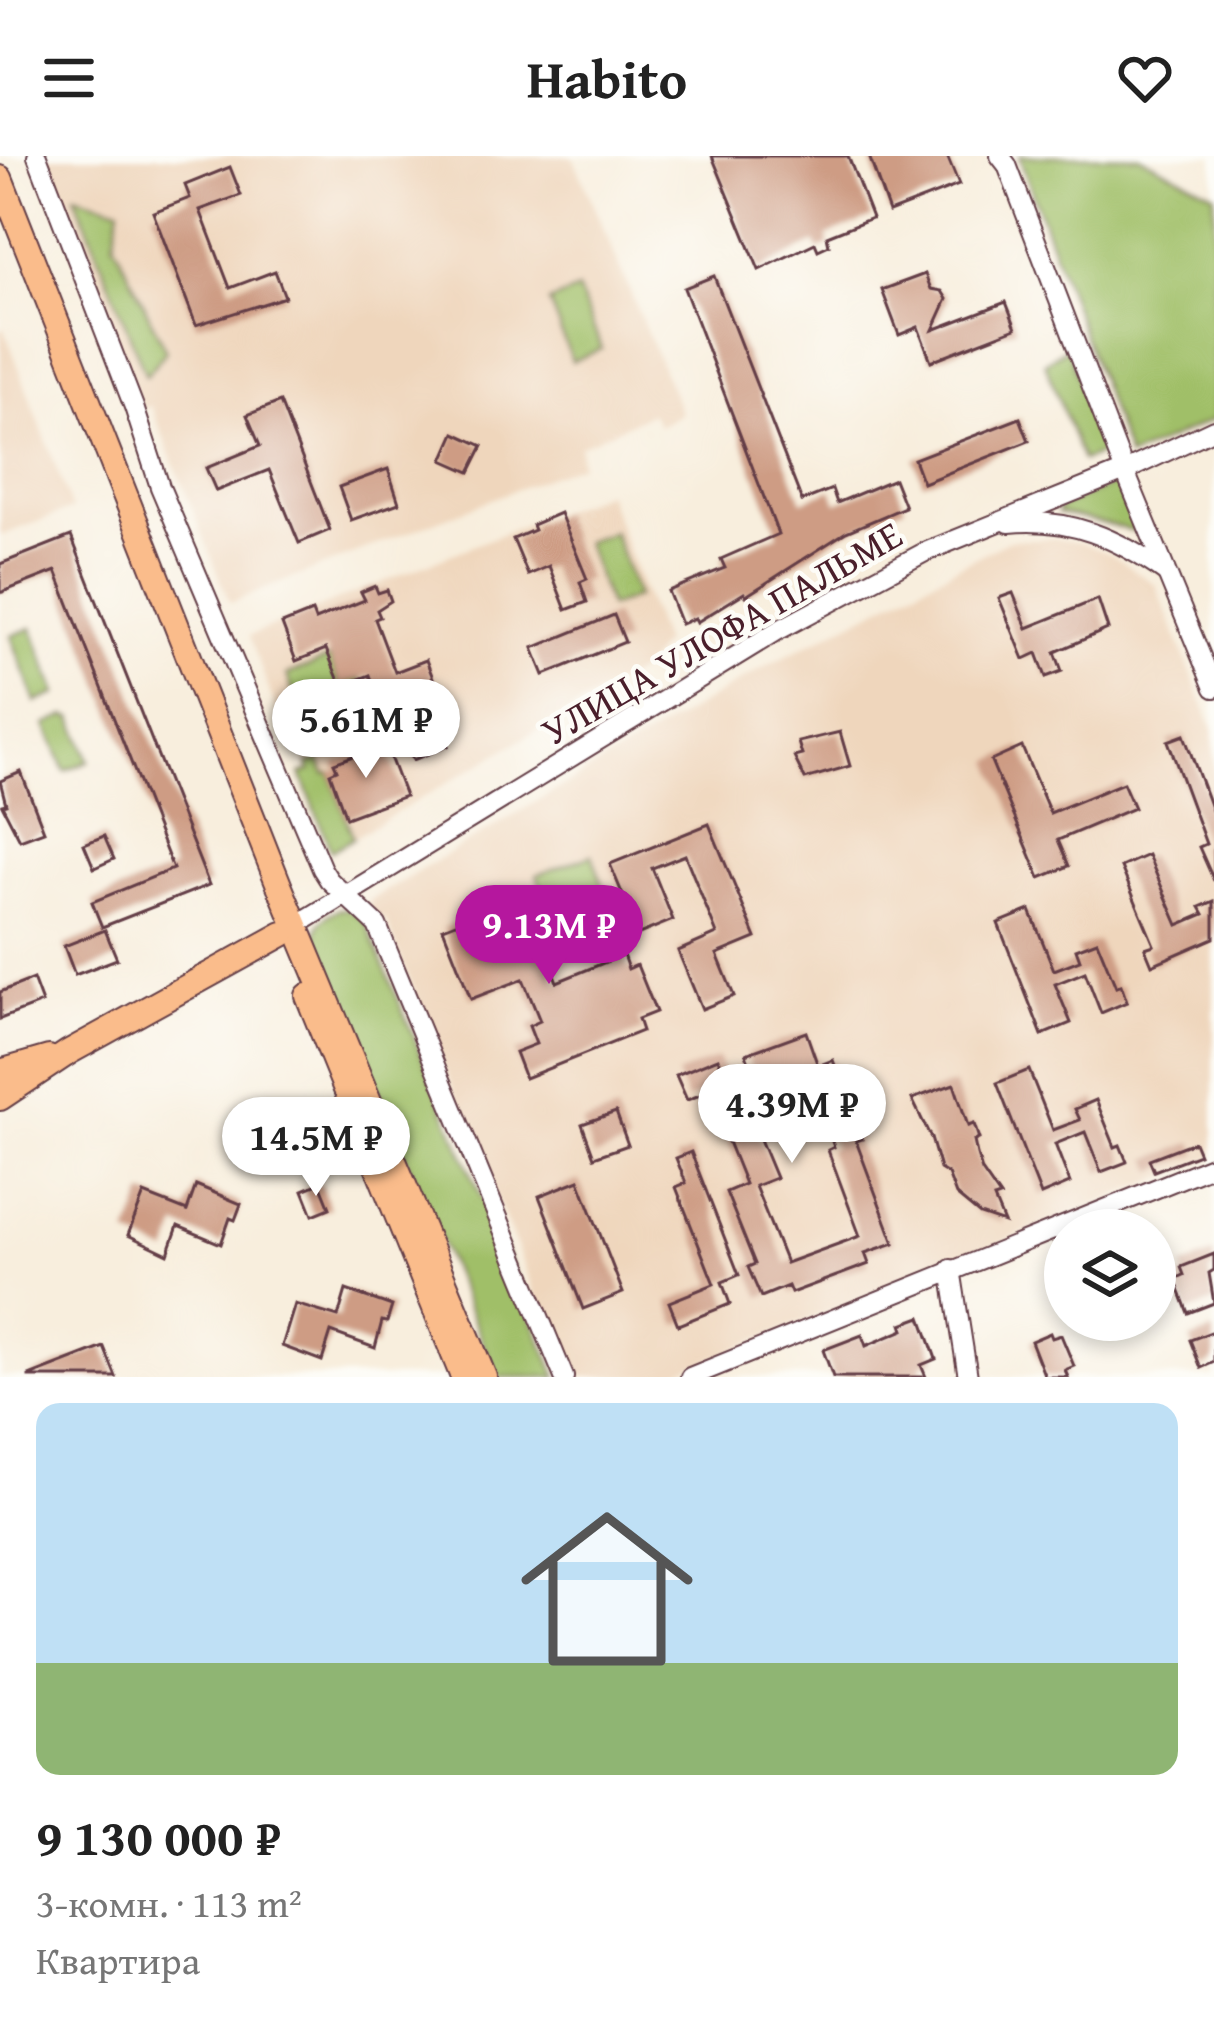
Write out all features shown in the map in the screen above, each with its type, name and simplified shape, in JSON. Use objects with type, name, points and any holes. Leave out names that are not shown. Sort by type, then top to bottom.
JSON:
[{"type":"main road","points":[[1,188],[128,501],[463,1377]]},
{"type":"main road","points":[[0,219],[290,929],[484,1377]]},
{"type":"main road","points":[[0,1098],[69,1052],[290,929]]},
{"type":"main road","points":[[0,1072],[69,1052]]},
{"type":"street","points":[[37,156],[160,487],[322,869],[376,925],[564,1377]]},
{"type":"street","points":[[1000,156],[1214,688]]},
{"type":"street","points":[[97,426],[134,407]]},
{"type":"street","name":"УЛИЦА УЛОФА ПАЛЬМЕ","points":[[290,929],[777,631],[925,552],[1214,429]]},
{"type":"street","points":[[128,501],[160,487]]},
{"type":"street","points":[[985,525],[1022,521],[1080,527],[1131,548],[1170,575]]},
{"type":"street","points":[[690,1377],[1214,1165]]},
{"type":"street","points":[[951,1269],[968,1377]]},
{"type":"shaded area","points":[[42,156],[573,156],[681,413],[659,426],[651,413],[580,446],[580,464],[230,603],[151,406],[142,409]]},
{"type":"shaded area","points":[[4,328],[72,509],[0,536],[0,329]]},
{"type":"shaded area","points":[[606,492],[663,643],[644,668],[331,851],[301,774],[310,770],[301,748],[296,749],[289,714],[279,717],[249,636]]},
{"type":"shaded area","points":[[1052,538],[1081,543],[1111,554],[1156,585],[1214,731],[1214,1157],[1084,1209],[1044,1209],[1044,1225],[665,1377],[568,1377],[386,920],[370,913],[370,900],[766,666],[1009,540]]},
{"type":"green space","points":[[1019,156],[1139,156],[1214,193],[1214,419],[1128,458]]},
{"type":"green space","points":[[75,195],[120,208],[114,242],[166,351],[146,376]]},
{"type":"green space","points":[[578,290],[602,349],[572,361],[549,302]]},
{"type":"green space","points":[[1067,347],[1104,453],[1082,461],[1045,363]]},
{"type":"green space","points":[[1114,484],[1125,490],[1139,523],[1136,531],[1058,513],[1059,508]]},
{"type":"green space","points":[[613,532],[637,597],[609,607],[585,542]]},
{"type":"green space","points":[[32,628],[57,694],[36,702],[11,636]]},
{"type":"green space","points":[[330,658],[340,686],[360,679],[364,688],[301,713],[287,675]]},
{"type":"green space","points":[[66,716],[73,718],[89,761],[65,771],[46,725]]},
{"type":"green space","points":[[320,760],[325,774],[330,773],[353,838],[331,851],[301,774],[310,771],[308,764]]},
{"type":"green space","points":[[592,855],[611,909],[556,928],[537,875]]},
{"type":"green space","points":[[338,909],[349,909],[365,921],[557,1377],[497,1377],[317,945],[320,922]]},
{"type":"building","points":[[712,156],[848,156],[872,218],[827,236],[829,245],[818,250],[815,243],[759,270]]},
{"type":"building","points":[[869,156],[947,156],[959,185],[889,212]]},
{"type":"building","points":[[230,167],[241,195],[200,210],[230,288],[275,271],[285,297],[196,325],[153,212],[190,198],[185,185]]},
{"type":"building","points":[[925,274],[931,289],[942,291],[947,299],[933,330],[1006,302],[1016,328],[931,361],[918,327],[899,335],[882,290]]},
{"type":"building","points":[[714,276],[802,501],[832,489],[837,503],[894,479],[905,507],[846,532],[697,622],[695,618],[681,624],[668,591],[725,568],[721,559],[778,534],[684,288]]},
{"type":"building","points":[[280,402],[330,530],[299,543],[269,470],[216,491],[206,468],[260,446],[247,415]]},
{"type":"building","points":[[1020,418],[1029,441],[923,483],[914,459]]},
{"type":"building","points":[[455,433],[483,446],[470,472],[443,460]]},
{"type":"building","points":[[388,469],[399,503],[351,520],[339,487]]},
{"type":"building","points":[[560,513],[587,579],[580,582],[587,602],[566,610],[549,566],[528,575],[513,539]]},
{"type":"building","points":[[71,536],[209,885],[102,927],[92,902],[173,869],[56,571],[0,593],[0,564]]},
{"type":"building","points":[[375,586],[378,593],[387,590],[391,601],[377,610],[380,617],[375,619],[395,672],[426,660],[444,706],[393,719],[370,675],[341,686],[326,649],[296,661],[282,624],[312,612],[315,620],[365,600],[361,592]]},
{"type":"building","points":[[1013,593],[1027,628],[1098,599],[1108,629],[1055,652],[1062,671],[1046,677],[1037,653],[1024,659],[999,598]]},
{"type":"building","points":[[614,615],[625,642],[544,675],[533,648]]},
{"type":"building","points":[[840,732],[850,766],[805,779],[794,757],[802,755],[798,742]]},
{"type":"building","points":[[443,735],[448,746],[413,760],[408,748]]},
{"type":"building","points":[[1184,735],[1214,816],[1214,881],[1199,847],[1206,844],[1168,741]]},
{"type":"building","points":[[385,744],[405,796],[346,818],[330,773],[337,770],[334,763]]},
{"type":"building","points":[[1022,747],[1050,813],[1123,783],[1134,808],[1058,840],[1069,866],[1040,878],[991,761]]},
{"type":"building","points":[[21,772],[44,831],[20,840],[2,805],[6,804],[0,781]]},
{"type":"building","points":[[709,824],[756,938],[717,954],[734,996],[702,1009],[678,951],[717,934],[685,855],[652,868],[673,920],[639,934],[610,864]]},
{"type":"building","points":[[104,836],[114,859],[94,868],[84,844]]},
{"type":"building","points":[[1148,855],[1178,925],[1204,914],[1200,907],[1214,901],[1214,938],[1152,965],[1145,948],[1154,945],[1121,867]]},
{"type":"building","points":[[524,896],[557,982],[623,955],[628,969],[637,965],[656,1012],[638,1019],[642,1031],[525,1078],[515,1052],[536,1044],[529,1026],[540,1021],[523,979],[471,999],[443,928]]},
{"type":"building","points":[[1030,910],[1054,970],[1080,960],[1076,949],[1097,941],[1127,1002],[1101,1013],[1085,972],[1055,984],[1071,1023],[1042,1035],[998,923]]},
{"type":"building","points":[[105,930],[117,959],[75,975],[64,946]]},
{"type":"building","points":[[33,979],[42,1003],[0,1019],[0,992]]},
{"type":"building","points":[[806,1032],[818,1066],[833,1060],[862,1139],[856,1141],[894,1243],[865,1253],[869,1264],[791,1293],[788,1286],[761,1297],[748,1267],[755,1264],[726,1192],[745,1184],[708,1092],[687,1100],[676,1075],[718,1058],[727,1082],[735,1079],[776,1178],[755,1186],[786,1263],[860,1236],[828,1150],[834,1147],[807,1072],[771,1085],[766,1071],[754,1075],[746,1054]]},
{"type":"building","points":[[1029,1070],[1053,1130],[1080,1120],[1075,1109],[1096,1100],[1115,1147],[1120,1145],[1127,1162],[1101,1172],[1085,1132],[1055,1144],[1070,1183],[1041,1195],[997,1083]]},
{"type":"building","points":[[954,1084],[968,1126],[974,1124],[977,1155],[1000,1197],[994,1199],[1004,1223],[980,1215],[956,1195],[948,1174],[940,1169],[912,1099]]},
{"type":"building","points":[[616,1112],[628,1145],[594,1157],[582,1124]]},
{"type":"building","points":[[1194,1142],[1199,1154],[1154,1171],[1149,1159]]},
{"type":"building","points":[[691,1152],[739,1275],[722,1282],[730,1304],[678,1325],[669,1302],[714,1284],[676,1187],[686,1183],[676,1158]]},
{"type":"building","points":[[579,1180],[623,1293],[583,1309],[539,1196]]},
{"type":"building","points":[[320,1183],[330,1208],[313,1215],[303,1190]]},
{"type":"building","points":[[196,1185],[241,1204],[221,1244],[178,1226],[168,1254],[128,1235],[144,1194],[187,1211]]},
{"type":"building","points":[[1214,1254],[1214,1270],[1209,1273],[1214,1303],[1188,1313],[1176,1282],[1184,1275],[1181,1267]]},
{"type":"building","points":[[346,1290],[392,1306],[387,1322],[382,1321],[375,1348],[331,1332],[322,1361],[282,1346],[295,1304],[338,1317]]},
{"type":"building","points":[[921,1317],[936,1359],[921,1365],[926,1377],[833,1377],[823,1350],[862,1335],[866,1346]]},
{"type":"building","points":[[1214,1331],[1214,1362],[1201,1368],[1190,1340]]},
{"type":"building","points":[[1044,1336],[1044,1341],[1064,1341],[1074,1366],[1065,1370],[1068,1377],[1045,1377],[1031,1341]]},
{"type":"building","points":[[104,1347],[116,1377],[29,1377],[29,1376]]}]
